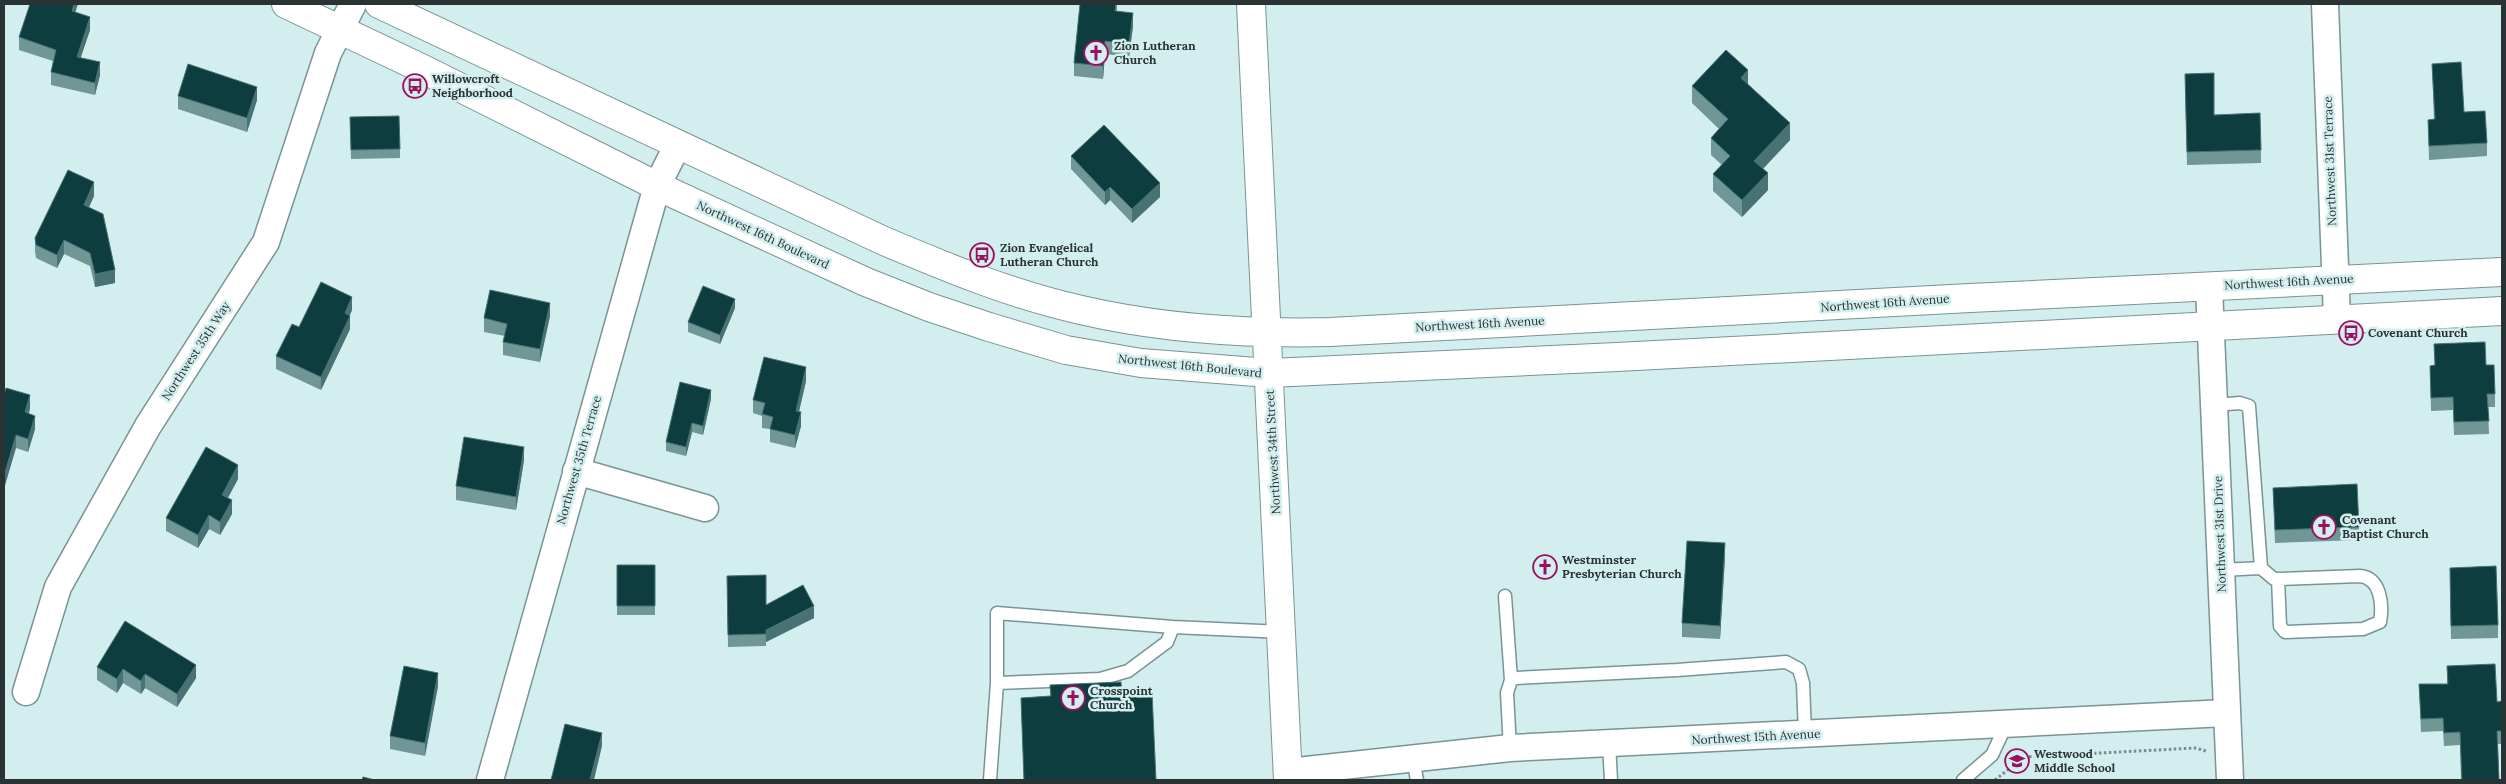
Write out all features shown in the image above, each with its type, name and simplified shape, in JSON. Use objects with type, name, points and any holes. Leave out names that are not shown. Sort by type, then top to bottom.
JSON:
[{"type":"main road","name":"Northwest 16th Boulevard","points":[[286,4],[341,29],[657,186],[866,282],[930,308],[1066,350],[1141,364],[1269,373]]},
{"type":"main road","points":[[379,4],[884,241],[946,268],[1011,291],[1080,310],[1150,323],[1268,334]]},
{"type":"main road","name":"Northwest 34th Street","points":[[1251,4],[1288,776]]},
{"type":"main road","name":"Northwest 16th Avenue","points":[[1268,334],[1764,311],[1928,299],[2502,272]]},
{"type":"main road","points":[[1764,311],[1768,349]]},
{"type":"main road","points":[[1269,373],[2502,311]]},
{"type":"street","name":"Northwest 35th Way","points":[[26,692],[58,587],[148,426],[266,242],[328,53],[353,4]]},
{"type":"street","name":"Northwest 31st Terrace","points":[[2325,4],[2337,319]]},
{"type":"street","name":"Northwest 35th Terrace","points":[[490,780],[657,186],[678,144]]},
{"type":"street","name":"Northwest 31st Drive","points":[[2209,287],[2230,780]]},
{"type":"street","points":[[576,471],[705,508]]},
{"type":"street","name":"Northwest 15th Avenue","points":[[1288,776],[1415,770],[1510,748],[2226,714]]},
{"type":"lane","points":[[2214,405],[2240,403],[2249,406],[2261,568]]},
{"type":"lane","points":[[2221,570],[2261,568],[2274,579],[2369,577],[2375,582],[2379,594],[2380,622],[2363,629],[2285,632],[2280,626],[2278,579]]},
{"type":"lane","points":[[1505,596],[1511,680],[1507,693],[1510,748]]},
{"type":"lane","points":[[990,780],[997,683],[997,613],[1173,627],[1281,632]]},
{"type":"lane","points":[[997,683],[1100,679],[1128,671],[1167,642],[1173,627]]},
{"type":"lane","points":[[1511,680],[1521,676],[1677,670],[1786,662],[1799,669],[1803,683],[1805,734]]},
{"type":"lane","points":[[1963,780],[1992,755],[2006,725]]},
{"type":"lane","points":[[1609,744],[1611,780]]},
{"type":"path","points":[[2024,757],[2195,748],[2210,752]]},
{"type":"building","points":[[30,4],[74,4],[72,11],[90,17],[77,57],[100,62],[95,83],[51,72],[56,50],[19,37]]},
{"type":"building","points":[[1080,4],[1116,4],[1115,11],[1133,13],[1129,44],[1105,41],[1103,66],[1074,63]]},
{"type":"building","points":[[1726,50],[1748,70],[1741,78],[1790,123],[1754,161],[1768,173],[1742,200],[1713,174],[1730,156],[1711,138],[1728,119],[1692,86]]},
{"type":"building","points":[[2461,62],[2464,112],[2485,111],[2487,143],[2429,146],[2428,120],[2435,119],[2432,64]]},
{"type":"building","points":[[188,64],[257,87],[247,118],[178,96]]},
{"type":"building","points":[[2214,73],[2214,115],[2260,113],[2261,150],[2187,152],[2185,74]]},
{"type":"building","points":[[399,116],[400,149],[351,150],[350,117]]},
{"type":"building","points":[[1104,125],[1160,183],[1132,209],[1110,187],[1105,192],[1071,156]]},
{"type":"building","points":[[68,170],[94,182],[84,205],[103,214],[115,270],[95,274],[90,253],[64,240],[57,255],[36,245],[35,238]]},
{"type":"building","points":[[321,282],[352,297],[345,313],[350,316],[321,377],[276,356],[292,324],[299,327]]},
{"type":"building","points":[[703,286],[735,299],[720,335],[688,322]]},
{"type":"building","points":[[490,290],[550,303],[540,349],[503,342],[507,324],[484,318]]},
{"type":"building","points":[[2485,342],[2486,365],[2494,365],[2495,394],[2487,394],[2489,421],[2454,422],[2453,397],[2431,398],[2430,366],[2435,365],[2434,344]]},
{"type":"building","points":[[764,357],[806,367],[796,411],[801,412],[795,435],[770,429],[773,417],[762,414],[765,403],[753,400]]},
{"type":"building","points":[[680,382],[711,390],[703,426],[692,423],[686,447],[666,442]]},
{"type":"building","points":[[6,388],[30,395],[25,412],[35,416],[28,439],[16,435],[4,476],[4,395]]},
{"type":"building","points":[[464,437],[524,447],[516,497],[456,486]]},
{"type":"building","points":[[206,447],[238,465],[222,495],[232,500],[220,522],[209,515],[198,535],[166,518]]},
{"type":"building","points":[[2357,484],[2359,527],[2275,530],[2273,488]]},
{"type":"building","points":[[1687,541],[1725,543],[1720,626],[1682,623]]},
{"type":"building","points":[[617,565],[655,565],[655,606],[617,606]]},
{"type":"building","points":[[2496,566],[2498,625],[2451,626],[2450,568]]},
{"type":"building","points":[[766,575],[766,605],[803,585],[814,606],[766,630],[766,634],[728,635],[727,576]]},
{"type":"building","points":[[125,621],[196,665],[177,694],[145,674],[141,681],[123,669],[117,679],[97,667]]},
{"type":"building","points":[[2495,664],[2497,702],[2502,701],[2502,731],[2497,731],[2499,780],[2462,780],[2460,732],[2444,733],[2443,718],[2421,719],[2419,684],[2448,684],[2447,666]]},
{"type":"building","points":[[404,666],[438,673],[425,743],[390,736]]},
{"type":"building","points":[[1121,682],[1122,694],[1152,692],[1156,780],[1024,780],[1021,698],[1051,696],[1050,685]]},
{"type":"building","points":[[565,724],[602,733],[590,780],[551,780]]},
{"type":"building","points":[[363,777],[375,780],[362,780]]},
{"type":"place","name":"Zion Lutheran Church","points":[[1096,53]]},
{"type":"place","name":"Willowcroft Neighborhood","points":[[415,86]]},
{"type":"place","name":"Zion Evangelical Lutheran Church","points":[[982,255]]},
{"type":"place","name":"Covenant Church","points":[[2351,333]]},
{"type":"place","name":"Covenant Baptist Church","points":[[2324,527]]},
{"type":"place","name":"Westminster Presbyterian Church","points":[[1545,567]]},
{"type":"place","name":"Crosspoint Church","points":[[1073,698]]},
{"type":"place","name":"Westwood Middle School","points":[[2017,761]]}]
